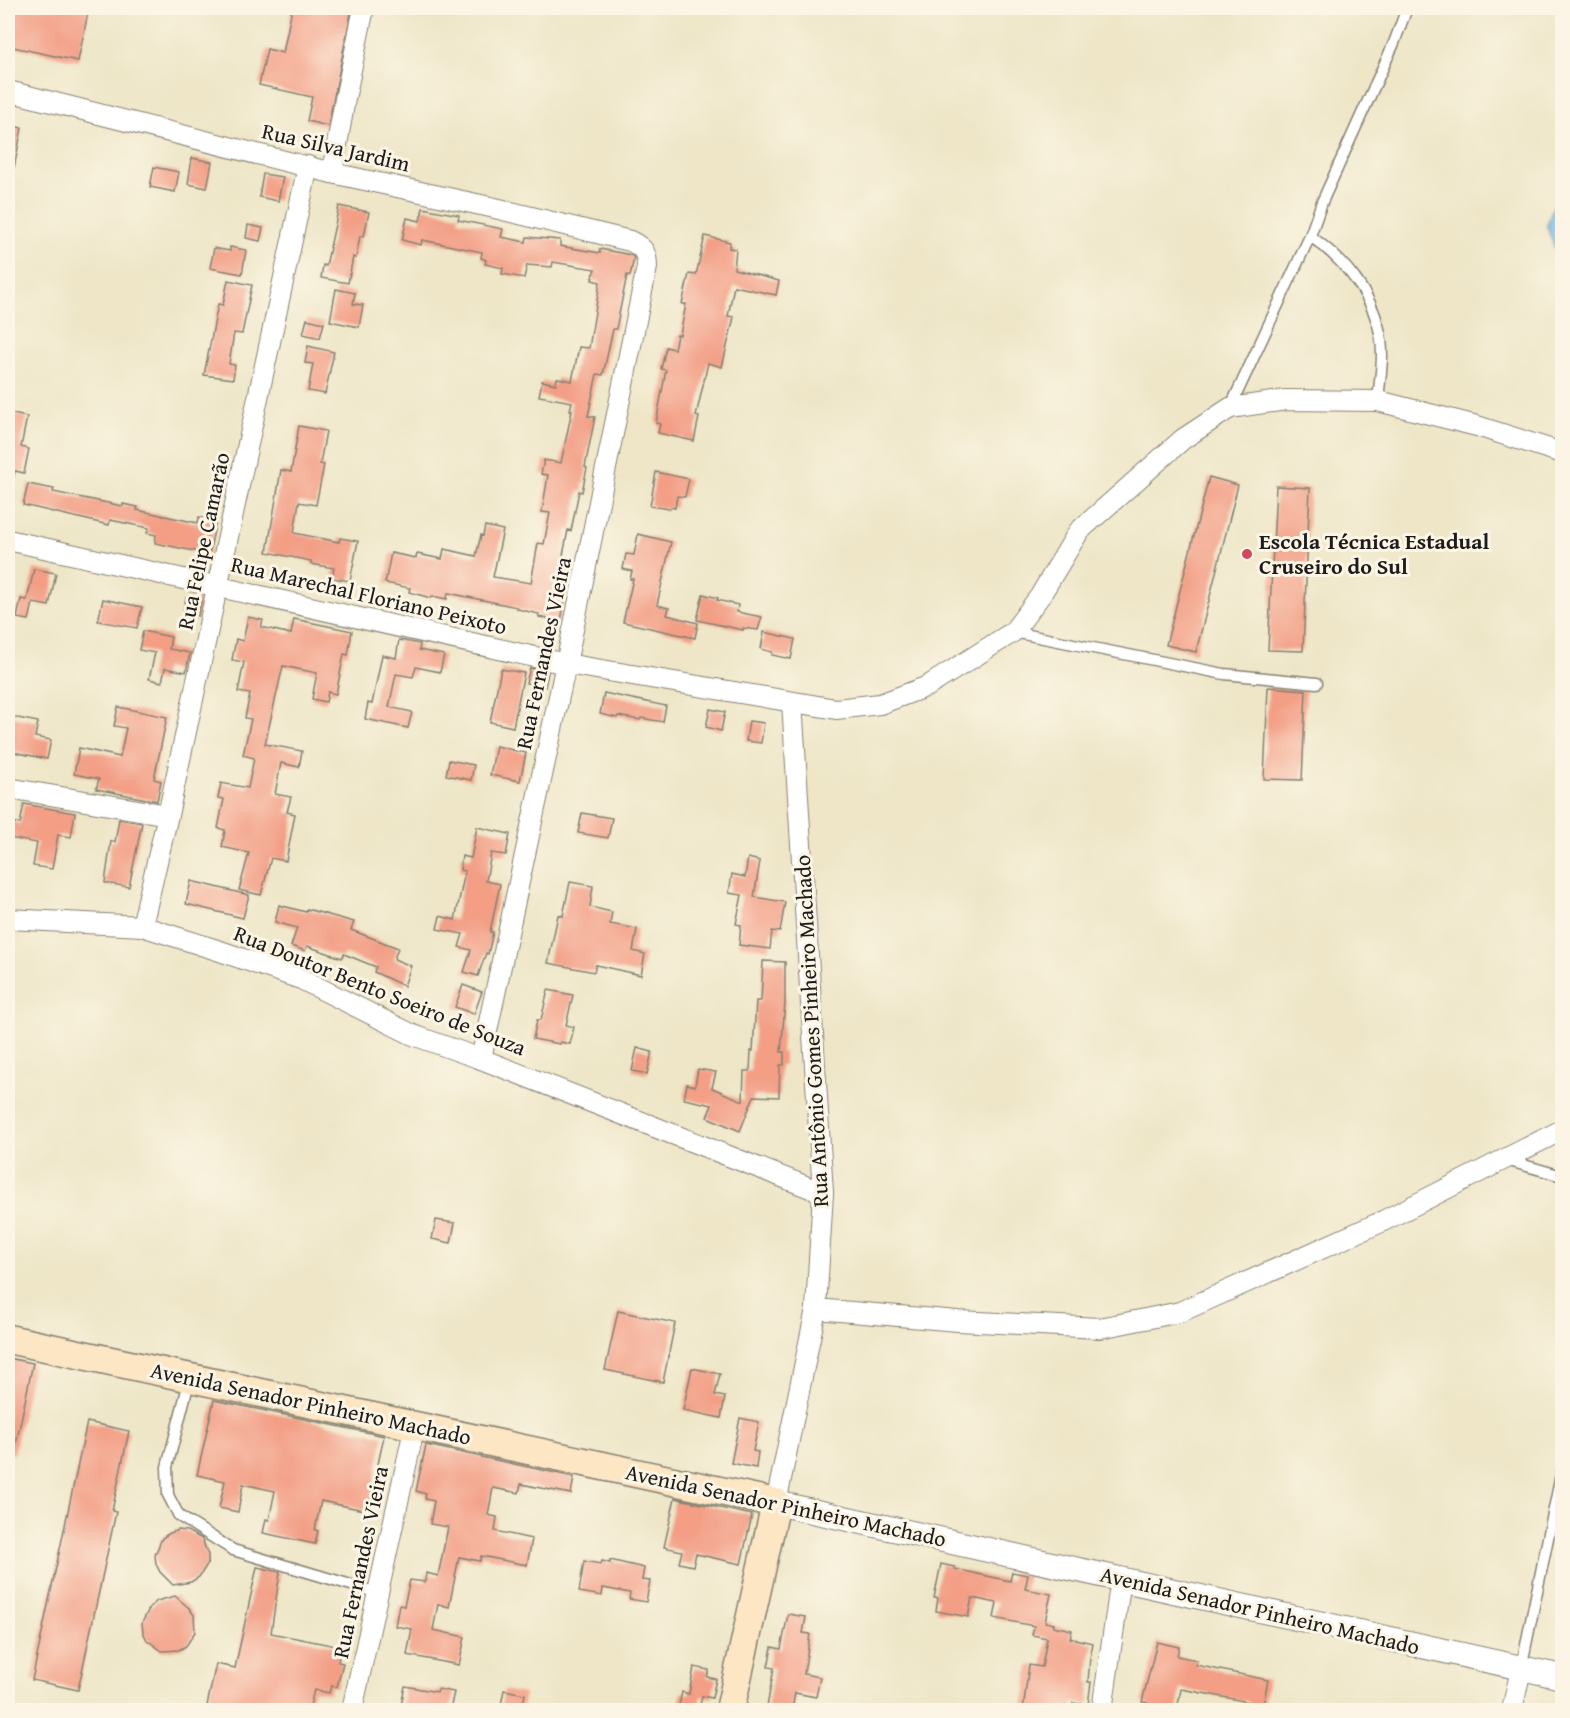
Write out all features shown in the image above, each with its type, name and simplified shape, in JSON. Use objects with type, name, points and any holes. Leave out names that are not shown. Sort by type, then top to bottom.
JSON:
[{"type":"main road","name":"Avenida Senador Pinheiro Machado","points":[[8,1339],[776,1503]]},
{"type":"main road","name":"Rua Antônio Gomes Pinheiro Machado","points":[[730,1710],[776,1503]]},
{"type":"street","points":[[332,173],[364,8]]},
{"type":"street","name":"Rua Silva Jardim","points":[[8,91],[332,173],[495,208],[630,241],[642,247],[647,257]]},
{"type":"street","name":"Rua Felipe Camarão","points":[[142,926],[308,166]]},
{"type":"street","name":"Rua Fernandes Vieira","points":[[481,1059],[566,664],[647,267],[647,257]]},
{"type":"street","points":[[1013,632],[1040,596],[1079,531],[1183,439],[1230,408],[1286,400],[1378,401],[1477,426],[1563,453]]},
{"type":"street","name":"Rua Marechal Floriano Peixoto","points":[[8,540],[566,664],[836,709],[880,704],[928,686],[1013,632]]},
{"type":"street","name":"Rua Antônio Gomes Pinheiro Machado","points":[[776,1503],[816,1309],[823,1192],[792,702]]},
{"type":"street","points":[[8,788],[168,815]]},
{"type":"street","name":"Rua Doutor Bento Soeiro de Souza","points":[[8,919],[142,926],[301,979],[413,1035],[481,1059],[823,1192]]},
{"type":"street","points":[[816,1309],[958,1321],[1100,1328],[1180,1312],[1381,1222],[1563,1130]]},
{"type":"street","name":"Rua Fernandes Vieira","points":[[352,1710],[415,1425]]},
{"type":"street","name":"Avenida Senador Pinheiro Machado","points":[[776,1503],[1563,1677]]},
{"type":"street","points":[[1102,1710],[1121,1579]]},
{"type":"street","points":[[1512,1710],[1521,1669]]},
{"type":"lane","points":[[1230,408],[1310,236],[1322,202],[1394,43],[1407,8]]},
{"type":"lane","points":[[1310,236],[1340,260],[1363,288],[1376,318],[1382,354],[1378,401]]},
{"type":"lane","points":[[1013,632],[1224,674],[1317,683]]},
{"type":"lane","points":[[1506,1160],[1563,1176]]},
{"type":"lane","points":[[190,1378],[167,1467],[168,1495],[179,1516],[233,1550],[378,1593]]},
{"type":"lane","points":[[1521,1669],[1563,1470]]},
{"type":"water","points":[[1562,205],[1562,258],[1554,247],[1547,226],[1553,207]]},
{"type":"building","points":[[8,8],[89,8],[78,61],[8,46]]},
{"type":"building","points":[[292,8],[352,8],[328,126],[307,121],[312,97],[259,85],[267,49],[283,53]]},
{"type":"building","points":[[8,125],[22,128],[14,168],[8,167]]},
{"type":"building","points":[[192,158],[212,162],[207,188],[188,184]]},
{"type":"building","points":[[154,167],[179,172],[175,192],[150,187]]},
{"type":"building","points":[[263,174],[283,177],[278,201],[259,197]]},
{"type":"building","points":[[339,206],[369,212],[364,236],[360,236],[356,258],[353,257],[348,283],[321,278],[323,265],[326,266]]},
{"type":"building","points":[[423,208],[459,215],[458,220],[503,229],[501,237],[526,242],[527,237],[560,240],[560,246],[600,253],[600,249],[631,255],[634,258],[630,276],[627,275],[616,329],[613,329],[603,375],[597,374],[588,416],[595,417],[585,467],[587,468],[582,492],[579,491],[571,531],[568,530],[556,591],[566,593],[561,621],[539,617],[539,614],[517,609],[517,607],[448,593],[447,599],[432,596],[431,598],[409,592],[410,588],[385,583],[391,553],[416,558],[417,554],[442,559],[444,549],[476,556],[485,526],[503,530],[493,577],[531,583],[538,543],[544,544],[550,513],[542,512],[548,475],[541,474],[544,460],[561,463],[572,410],[570,410],[572,402],[539,396],[542,381],[556,384],[557,378],[572,381],[579,347],[589,348],[600,282],[592,280],[595,269],[553,262],[552,267],[527,265],[524,278],[502,274],[503,268],[485,264],[486,260],[481,258],[482,252],[422,240],[421,245],[402,240],[407,218],[420,221]]},
{"type":"building","points":[[248,225],[263,228],[260,241],[246,238]]},
{"type":"building","points":[[705,236],[730,242],[729,248],[736,249],[734,269],[779,281],[776,295],[734,286],[728,316],[734,317],[722,367],[708,363],[696,416],[699,417],[694,441],[658,433],[660,424],[656,423],[666,370],[661,369],[666,347],[674,349],[677,335],[680,335],[686,304],[682,304],[689,274],[696,275]]},
{"type":"building","points":[[230,247],[246,250],[242,274],[210,268],[214,248],[230,251]]},
{"type":"building","points":[[228,280],[252,285],[242,334],[234,333],[229,364],[235,365],[233,379],[204,375],[218,304],[223,305]]},
{"type":"building","points":[[336,289],[355,293],[353,304],[363,305],[359,327],[330,321]]},
{"type":"building","points":[[307,319],[324,323],[320,338],[303,334]]},
{"type":"building","points":[[308,346],[334,352],[325,394],[308,391],[313,364],[305,363]]},
{"type":"building","points":[[8,413],[27,417],[21,447],[29,449],[24,473],[15,471],[13,480],[8,479]]},
{"type":"building","points":[[299,426],[326,431],[320,464],[324,465],[316,505],[299,502],[294,533],[339,542],[340,538],[358,541],[350,581],[332,578],[334,568],[267,552],[281,470],[291,472]]},
{"type":"building","points":[[656,472],[689,479],[685,497],[677,496],[675,508],[650,506]]},
{"type":"building","points":[[1209,477],[1238,485],[1196,652],[1166,645]]},
{"type":"building","points":[[28,484],[54,489],[53,492],[138,507],[137,510],[198,523],[199,517],[216,521],[209,554],[155,543],[156,535],[147,533],[149,528],[110,520],[109,525],[23,505]]},
{"type":"building","points":[[1276,486],[1310,488],[1303,651],[1268,650]]},
{"type":"building","points":[[638,534],[671,542],[657,605],[669,608],[667,615],[698,623],[695,638],[623,622],[633,579],[630,579],[632,571],[623,569],[626,554],[634,555]]},
{"type":"building","points":[[34,569],[56,573],[49,606],[33,603],[29,620],[17,618],[21,599],[27,600]]},
{"type":"building","points":[[703,594],[738,605],[737,612],[762,617],[758,630],[743,628],[743,630],[697,620]]},
{"type":"building","points":[[186,598],[201,601],[198,616],[183,612]]},
{"type":"building","points":[[103,599],[142,607],[137,628],[98,621]]},
{"type":"building","points":[[248,617],[263,620],[261,627],[291,634],[294,619],[352,631],[348,655],[344,654],[336,694],[328,692],[326,702],[312,699],[317,673],[283,666],[265,744],[302,751],[299,767],[281,763],[275,794],[291,797],[287,812],[295,814],[286,861],[271,858],[261,895],[239,890],[249,853],[222,847],[225,830],[218,828],[224,799],[218,798],[221,783],[248,788],[254,758],[243,755],[251,719],[245,718],[250,694],[238,692],[244,662],[232,660],[236,639],[243,641]]},
{"type":"building","points":[[143,631],[171,637],[169,649],[190,653],[186,672],[165,668],[162,682],[149,679],[155,653],[139,650]]},
{"type":"building","points":[[764,632],[795,639],[791,659],[772,655],[772,652],[761,649]]},
{"type":"building","points":[[399,640],[420,644],[419,650],[444,655],[440,672],[416,667],[413,677],[396,674],[389,707],[412,712],[408,728],[365,719],[368,703],[372,704],[382,655],[396,658]]},
{"type":"building","points":[[530,668],[548,672],[545,687],[526,683]]},
{"type":"building","points":[[501,669],[524,673],[513,727],[490,722]]},
{"type":"building","points":[[1268,687],[1306,690],[1302,780],[1264,779]]},
{"type":"building","points":[[604,693],[666,706],[663,722],[618,716],[617,718],[600,714]]},
{"type":"building","points":[[118,707],[167,717],[154,779],[161,781],[157,801],[96,789],[99,779],[74,774],[79,748],[120,757],[126,728],[114,726]]},
{"type":"building","points":[[710,709],[725,712],[721,731],[706,727]]},
{"type":"building","points":[[8,716],[38,722],[35,737],[51,740],[47,759],[8,751]]},
{"type":"building","points":[[749,721],[764,723],[761,743],[746,741]]},
{"type":"building","points":[[496,746],[526,753],[520,781],[490,775]]},
{"type":"building","points":[[449,760],[474,765],[471,780],[446,775]]},
{"type":"building","points":[[24,804],[75,813],[71,837],[58,835],[52,869],[33,866],[37,843],[9,838],[11,822],[20,824]]},
{"type":"building","points":[[582,813],[612,818],[608,838],[578,833]]},
{"type":"building","points":[[119,819],[142,823],[129,887],[105,883],[111,841],[115,842]]},
{"type":"building","points":[[477,827],[510,834],[506,855],[491,853],[486,881],[500,884],[488,954],[486,953],[478,976],[464,972],[471,950],[459,947],[463,934],[437,929],[440,916],[455,920],[465,871],[460,870],[462,856],[471,858]]},
{"type":"building","points":[[748,858],[760,861],[754,897],[785,902],[780,932],[772,931],[770,949],[739,945],[741,925],[736,924],[742,895],[729,893],[732,874],[745,877]]},
{"type":"building","points":[[191,881],[249,895],[243,918],[186,904]]},
{"type":"building","points":[[570,882],[593,886],[590,907],[612,912],[610,924],[637,929],[633,951],[645,954],[641,975],[596,965],[594,972],[548,963],[558,915],[563,916]]},
{"type":"building","points":[[279,905],[306,912],[307,909],[354,922],[351,930],[398,948],[394,959],[411,966],[404,986],[374,972],[376,967],[344,954],[342,958],[307,946],[305,951],[291,946],[297,928],[275,922]]},
{"type":"building","points":[[763,961],[785,962],[785,1003],[781,1052],[784,1052],[784,1065],[780,1065],[779,1097],[754,1096],[740,1131],[707,1117],[712,1105],[684,1099],[687,1084],[695,1086],[698,1069],[716,1072],[712,1088],[743,1101],[744,1071],[750,1071],[751,1051],[753,1051],[756,1001],[761,1001]]},
{"type":"building","points":[[463,985],[482,992],[474,1014],[455,1007]]},
{"type":"building","points":[[548,990],[573,995],[566,1025],[574,1027],[570,1044],[533,1039],[537,1020],[541,1020]]},
{"type":"building","points":[[637,1048],[652,1052],[647,1074],[632,1071]]},
{"type":"building","points":[[436,1220],[455,1223],[451,1243],[432,1239]]},
{"type":"building","points":[[618,1311],[675,1323],[663,1382],[605,1370]]},
{"type":"building","points":[[8,1358],[33,1363],[14,1454],[8,1454]]},
{"type":"building","points":[[692,1368],[720,1374],[715,1395],[725,1397],[721,1418],[683,1410]]},
{"type":"building","points":[[214,1400],[384,1436],[368,1511],[321,1501],[315,1530],[318,1531],[315,1544],[263,1533],[266,1519],[269,1520],[275,1491],[243,1484],[238,1512],[219,1508],[225,1481],[197,1475]]},
{"type":"building","points":[[740,1418],[759,1422],[753,1451],[758,1452],[756,1468],[731,1463]]},
{"type":"building","points":[[87,1422],[129,1431],[112,1511],[116,1512],[78,1690],[32,1680]]},
{"type":"building","points":[[426,1445],[574,1477],[571,1494],[521,1484],[519,1493],[493,1488],[488,1515],[497,1517],[495,1531],[532,1539],[527,1565],[481,1556],[480,1561],[459,1557],[449,1607],[438,1604],[433,1630],[465,1637],[459,1665],[407,1655],[412,1629],[395,1626],[399,1605],[404,1606],[410,1580],[425,1582],[426,1573],[438,1576],[448,1527],[430,1524],[434,1501],[425,1499],[426,1494],[416,1491]]},
{"type":"building","points":[[675,1498],[752,1515],[741,1564],[696,1554],[693,1566],[679,1563],[682,1551],[664,1547]]},
{"type":"building","points":[[178,1530],[187,1531],[202,1539],[208,1555],[208,1563],[199,1577],[191,1582],[173,1585],[160,1572],[155,1555],[162,1538]]},
{"type":"building","points":[[610,1560],[644,1568],[642,1580],[650,1581],[646,1602],[629,1599],[630,1593],[603,1588],[602,1596],[579,1592],[584,1561],[601,1564],[602,1561],[610,1563]]},
{"type":"building","points":[[941,1564],[1010,1581],[1012,1572],[1028,1575],[1025,1589],[1051,1594],[1045,1622],[1072,1630],[1070,1638],[1093,1643],[1088,1682],[1091,1682],[1088,1705],[1073,1703],[1073,1710],[1023,1710],[1029,1665],[1042,1667],[1047,1638],[1032,1635],[1034,1626],[994,1618],[997,1603],[972,1598],[968,1617],[936,1611],[938,1598],[934,1598]]},
{"type":"building","points":[[257,1567],[280,1572],[271,1633],[341,1647],[338,1662],[343,1663],[337,1687],[331,1686],[329,1693],[314,1690],[309,1710],[206,1710],[216,1664],[235,1668]]},
{"type":"building","points":[[175,1596],[194,1615],[195,1632],[186,1646],[179,1650],[162,1651],[147,1640],[142,1623],[150,1607],[157,1601]]},
{"type":"building","points":[[788,1614],[806,1617],[803,1633],[810,1634],[804,1674],[820,1677],[816,1697],[795,1693],[792,1710],[783,1710],[767,1707],[774,1668],[768,1667],[772,1647],[781,1649]]},
{"type":"building","points":[[1157,1642],[1179,1647],[1177,1656],[1197,1660],[1196,1665],[1268,1680],[1262,1710],[1247,1710],[1249,1702],[1181,1689],[1177,1710],[1145,1710],[1147,1703],[1142,1702]]},
{"type":"building","points":[[694,1667],[709,1670],[707,1677],[716,1679],[712,1698],[702,1696],[699,1710],[678,1710],[682,1692],[689,1694]]},
{"type":"building","points":[[405,1686],[437,1692],[438,1689],[454,1692],[450,1710],[400,1710]]},
{"type":"building","points":[[504,1690],[525,1694],[522,1710],[500,1710]]},
{"type":"place","name":"Escola Técnica Estadual Cruseiro do Sul","points":[[1247,554]]}]
